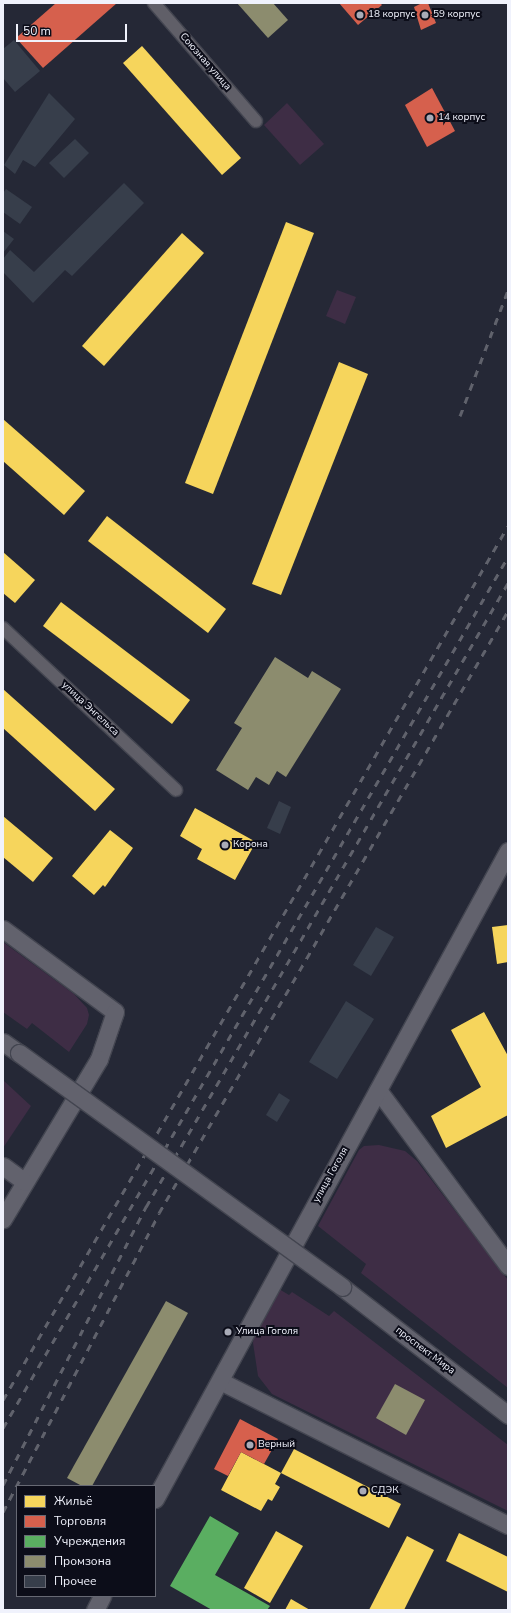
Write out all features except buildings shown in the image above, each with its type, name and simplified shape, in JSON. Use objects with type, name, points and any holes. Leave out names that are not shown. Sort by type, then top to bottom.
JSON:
[{"type":"street","name":"Союзная улица","points":[[154,3],[256,121]]},
{"type":"street","name":"улица Энгельса","points":[[3,628],[176,790]]},
{"type":"street","name":"улица Гоголя","points":[[156,1497],[508,851]]},
{"type":"street","points":[[3,929],[116,1012],[99,1059],[3,1219]]},
{"type":"street","name":"проспект Мира","points":[[3,1042],[342,1287],[508,1415]]},
{"type":"street","points":[[378,1090],[508,1266]]},
{"type":"street","points":[[3,1166],[25,1182]]},
{"type":"street","points":[[220,1381],[508,1525]]},
{"type":"street","points":[[486,1514],[508,1520]]},
{"type":"street","points":[[95,1610],[102,1597]]},
{"type":"shaded area","points":[[287,103],[324,144],[300,165],[264,125]]},
{"type":"shaded area","points":[[337,290],[356,297],[345,324],[326,316]]},
{"type":"shaded area","points":[[3,942],[74,994],[87,1008],[89,1015],[87,1024],[69,1052],[32,1023],[27,1029],[3,1012]]},
{"type":"shaded area","points":[[3,1080],[31,1106],[3,1148]]},
{"type":"shaded area","points":[[379,1145],[405,1151],[417,1161],[508,1280],[508,1388],[361,1273],[366,1264],[318,1226],[359,1150],[364,1146]]},
{"type":"shaded area","points":[[279,1289],[289,1295],[292,1292],[329,1316],[334,1311],[508,1445],[508,1511],[272,1394],[258,1376],[253,1343],[254,1335]]},
{"type":"railway","points":[[460,416],[508,290]]},
{"type":"railway","points":[[3,1400],[508,526]]},
{"type":"railway","points":[[3,1428],[508,557]]},
{"type":"railway","points":[[3,1485],[146,1207],[508,583]]},
{"type":"railway","points":[[17,1485],[159,1213],[508,611]]},
{"type":"railway","points":[[3,1512],[16,1487]]},
{"type":"place","name":"18 корпус","points":[[360,15]]},
{"type":"place","name":"59 корпус","points":[[425,15]]},
{"type":"place","name":"14 корпус","points":[[430,118]]},
{"type":"place","name":"Корона","points":[[225,845]]},
{"type":"place","name":"Улица Гоголя","points":[[228,1332]]},
{"type":"place","name":"Верный","points":[[250,1445]]},
{"type":"place","name":"СДЭК","points":[[363,1491]]}]
